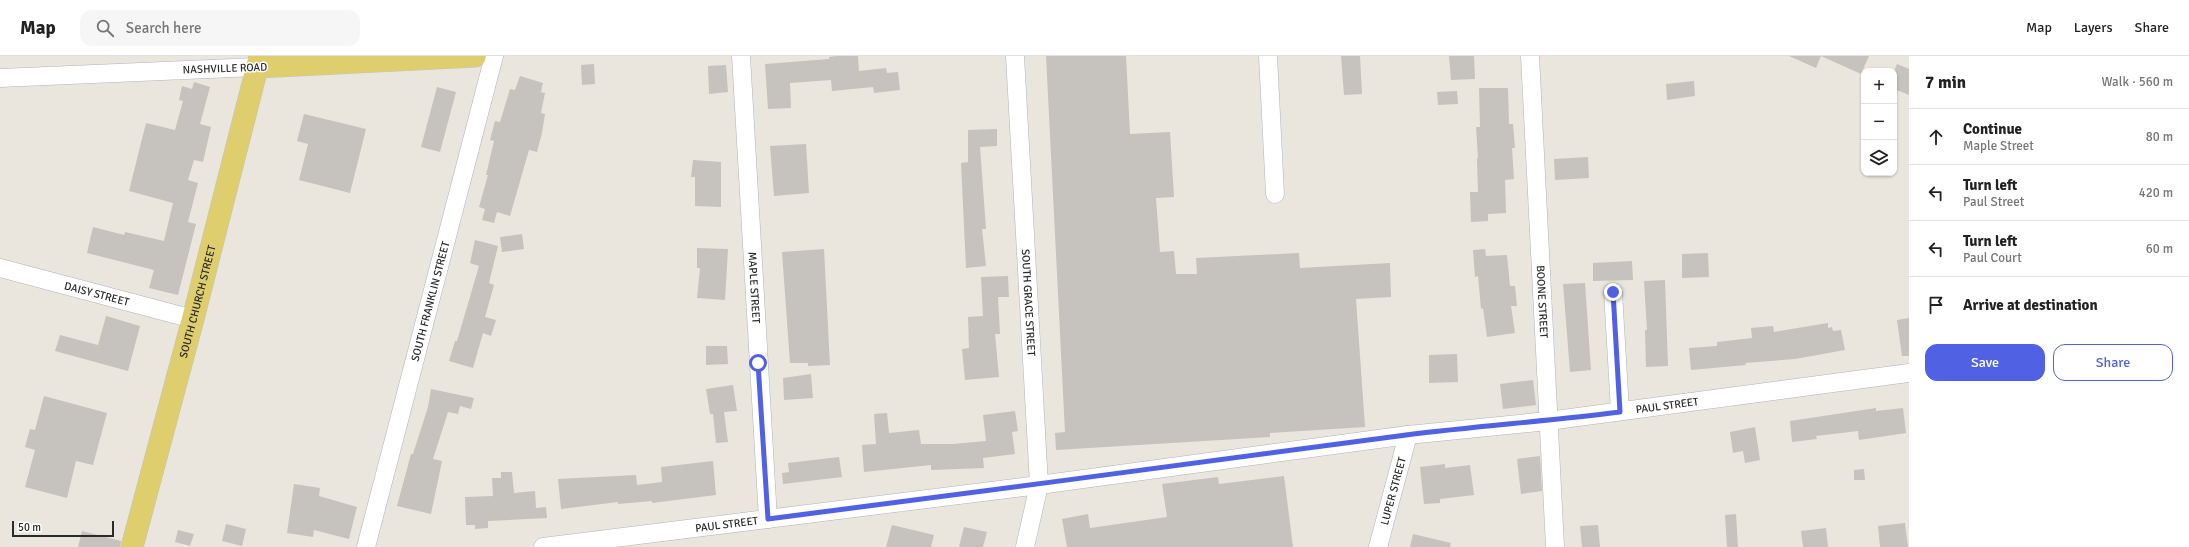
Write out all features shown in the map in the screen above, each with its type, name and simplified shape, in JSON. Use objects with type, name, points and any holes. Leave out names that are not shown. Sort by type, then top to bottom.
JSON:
[{"type":"main road","name":"NASHVILLE ROAD","points":[[259,61],[475,56]]},
{"type":"main road","name":"SOUTH CHURCH STREET","points":[[132,547],[193,319],[259,61]]},
{"type":"street","name":"SOUTH FRANKLIN STREET","points":[[366,547],[494,56]]},
{"type":"street","name":"MAPLE STREET","points":[[741,56],[768,519]]},
{"type":"street","name":"SOUTH GRACE STREET","points":[[1015,56],[1039,485],[1025,547]]},
{"type":"street","points":[[1268,56],[1275,194]]},
{"type":"street","name":"BOONE STREET","points":[[1530,56],[1555,547]]},
{"type":"street","name":"NASHVILLE ROAD","points":[[0,78],[259,61]]},
{"type":"street","name":"DAISY STREET","points":[[0,268],[193,319]]},
{"type":"street","points":[[1613,292],[1620,412]]},
{"type":"street","name":"PAUL STREET","points":[[543,547],[628,542],[768,519],[1039,485],[1408,435],[1548,421],[1909,373]]},
{"type":"street","name":"LUPER STREET","points":[[1378,547],[1408,435]]},
{"type":"building","points":[[858,56],[859,71],[886,68],[887,73],[898,72],[900,90],[874,93],[873,87],[832,91],[831,80],[790,83],[791,108],[768,109],[765,64],[829,59],[829,57]]},
{"type":"building","points":[[1046,56],[1126,56],[1130,134],[1170,132],[1174,197],[1156,198],[1160,252],[1174,251],[1176,274],[1197,274],[1196,258],[1299,253],[1300,268],[1390,263],[1391,297],[1356,299],[1365,427],[1270,433],[1270,437],[1056,450],[1055,433],[1065,432]]},
{"type":"building","points":[[1341,56],[1360,56],[1362,94],[1344,95]]},
{"type":"building","points":[[1449,56],[1474,56],[1475,79],[1451,80]]},
{"type":"building","points":[[1789,56],[1821,56],[1816,68]]},
{"type":"building","points":[[1821,56],[1869,56],[1864,68],[1861,68],[1861,74]]},
{"type":"building","points":[[594,64],[595,84],[582,85],[581,65]]},
{"type":"building","points":[[1897,64],[1909,69],[1909,95],[1897,90],[1897,68],[1896,68]]},
{"type":"building","points":[[726,65],[728,92],[709,94],[708,66]]},
{"type":"building","points":[[520,76],[543,83],[541,92],[545,93],[541,113],[545,114],[542,133],[537,152],[529,150],[510,216],[497,212],[494,223],[482,220],[485,209],[479,207],[488,175],[486,175],[494,141],[490,140],[495,121],[500,122],[510,89],[515,90]]},
{"type":"building","points":[[1694,81],[1695,96],[1667,100],[1666,84]]},
{"type":"building","points":[[194,82],[210,87],[200,124],[211,127],[203,162],[194,160],[188,180],[198,183],[188,222],[196,224],[178,295],[149,288],[154,270],[87,253],[93,227],[124,235],[125,232],[164,241],[173,203],[129,191],[146,123],[175,130],[183,101],[179,100],[182,86],[192,89]]},
{"type":"building","points":[[437,87],[456,92],[440,152],[421,147]]},
{"type":"building","points":[[1479,88],[1508,88],[1509,124],[1513,124],[1515,148],[1512,148],[1514,179],[1505,180],[1506,213],[1488,214],[1488,221],[1471,222],[1470,192],[1478,192],[1476,127],[1480,127]]},
{"type":"building","points":[[1457,91],[1458,104],[1438,105],[1437,92]]},
{"type":"building","points":[[304,114],[366,129],[350,193],[299,180],[308,144],[297,141]]},
{"type":"building","points":[[997,129],[997,146],[980,147],[986,229],[982,229],[986,266],[966,268],[961,163],[968,162],[968,130]]},
{"type":"building","points":[[806,144],[809,193],[774,196],[770,146]]},
{"type":"building","points":[[1588,157],[1589,178],[1555,180],[1554,159]]},
{"type":"building","points":[[693,160],[721,162],[721,207],[695,206],[695,177],[691,177]]},
{"type":"building","points":[[522,234],[524,249],[502,252],[500,237]]},
{"type":"building","points":[[475,240],[498,246],[489,283],[494,285],[485,317],[496,320],[491,336],[483,333],[473,368],[449,361],[455,341],[457,341],[479,266],[470,263]]},
{"type":"building","points":[[697,248],[728,249],[725,300],[697,298],[700,268],[697,268]]},
{"type":"building","points":[[824,249],[830,365],[808,366],[808,363],[790,363],[782,252]]},
{"type":"building","points":[[1485,249],[1486,256],[1507,255],[1510,286],[1515,286],[1517,306],[1511,306],[1515,333],[1487,337],[1483,308],[1481,309],[1478,276],[1475,277],[1473,250]]},
{"type":"building","points":[[1708,253],[1709,277],[1682,278],[1682,254]]},
{"type":"building","points":[[1632,261],[1633,280],[1593,281],[1593,263]]},
{"type":"building","points":[[1008,276],[1009,297],[998,297],[1000,334],[995,334],[999,377],[965,380],[962,349],[969,348],[968,317],[983,316],[981,277]]},
{"type":"building","points":[[1665,280],[1668,366],[1646,367],[1645,330],[1647,330],[1644,281]]},
{"type":"building","points":[[1585,283],[1591,370],[1570,372],[1563,284]]},
{"type":"building","points":[[106,316],[140,326],[128,371],[55,351],[60,335],[98,345]]},
{"type":"building","points":[[1909,318],[1909,356],[1902,356],[1897,320]]},
{"type":"building","points":[[1828,323],[1828,328],[1832,327],[1833,331],[1841,330],[1845,350],[1795,359],[1745,363],[1746,365],[1691,370],[1689,348],[1717,346],[1717,342],[1752,338],[1751,328],[1773,326],[1774,332]]},
{"type":"building","points":[[706,346],[727,346],[728,364],[706,365]]},
{"type":"building","points":[[1457,354],[1458,382],[1429,383],[1429,355]]},
{"type":"building","points":[[811,374],[813,398],[784,400],[783,378]]},
{"type":"building","points":[[1533,380],[1536,405],[1503,409],[1500,384]]},
{"type":"building","points":[[733,385],[737,411],[724,412],[728,442],[716,443],[713,414],[710,414],[706,389]]},
{"type":"building","points":[[431,389],[474,398],[471,409],[460,406],[458,414],[448,412],[433,459],[442,461],[431,514],[397,506],[411,454],[413,454],[428,407]]},
{"type":"building","points":[[44,396],[107,413],[93,465],[76,461],[67,498],[25,487],[35,450],[25,447],[30,429],[35,430]]},
{"type":"building","points":[[1876,408],[1876,411],[1903,408],[1906,433],[1859,440],[1858,431],[1816,436],[1817,439],[1792,442],[1790,421]]},
{"type":"building","points":[[1015,411],[1018,431],[1012,432],[1015,454],[983,458],[984,468],[931,470],[931,465],[864,472],[862,445],[876,444],[874,414],[887,413],[889,433],[919,430],[921,444],[953,444],[986,441],[983,415]]},
{"type":"building","points":[[1755,427],[1760,460],[1745,463],[1743,451],[1733,453],[1730,432]]},
{"type":"building","points":[[1540,456],[1542,491],[1521,494],[1517,459]]},
{"type":"building","points":[[839,457],[842,477],[783,484],[782,473],[789,472],[788,463]]},
{"type":"building","points":[[713,461],[716,495],[652,503],[652,501],[618,504],[618,502],[561,509],[558,479],[636,475],[637,485],[662,482],[661,467]]},
{"type":"building","points":[[1445,464],[1445,468],[1470,465],[1474,495],[1440,499],[1440,503],[1424,504],[1420,467]]},
{"type":"building","points":[[1864,469],[1865,480],[1854,480],[1854,470]]},
{"type":"building","points":[[501,472],[512,472],[514,493],[535,491],[536,508],[546,507],[547,518],[488,521],[488,528],[475,529],[475,525],[466,525],[465,497],[493,496],[492,478],[501,478]]},
{"type":"building","points":[[1284,476],[1293,547],[1067,547],[1062,519],[1088,514],[1090,528],[1167,517],[1162,484],[1218,477],[1219,484]]},
{"type":"building","points":[[294,484],[320,488],[319,496],[357,507],[349,539],[314,530],[313,537],[287,533]]},
{"type":"building","points":[[1736,514],[1738,547],[1727,547],[1725,515]]},
{"type":"building","points":[[1905,523],[1908,547],[1880,547],[1878,526]]},
{"type":"building","points":[[226,524],[246,529],[242,546],[222,541]]},
{"type":"building","points":[[892,525],[934,535],[931,547],[886,547]]},
{"type":"building","points":[[1598,525],[1600,547],[1582,547],[1580,526]]},
{"type":"building","points":[[964,527],[987,532],[983,547],[959,547]]},
{"type":"building","points":[[1826,528],[1828,547],[1803,547],[1801,531]]},
{"type":"building","points":[[178,530],[194,534],[190,546],[175,542]]},
{"type":"building","points":[[82,531],[121,541],[120,547],[78,547]]},
{"type":"building","points":[[1413,534],[1451,543],[1450,547],[1410,547]]},
{"type":"route","points":[[758,363],[768,519],[1039,485],[1408,435],[1620,412],[1613,292]]}]
